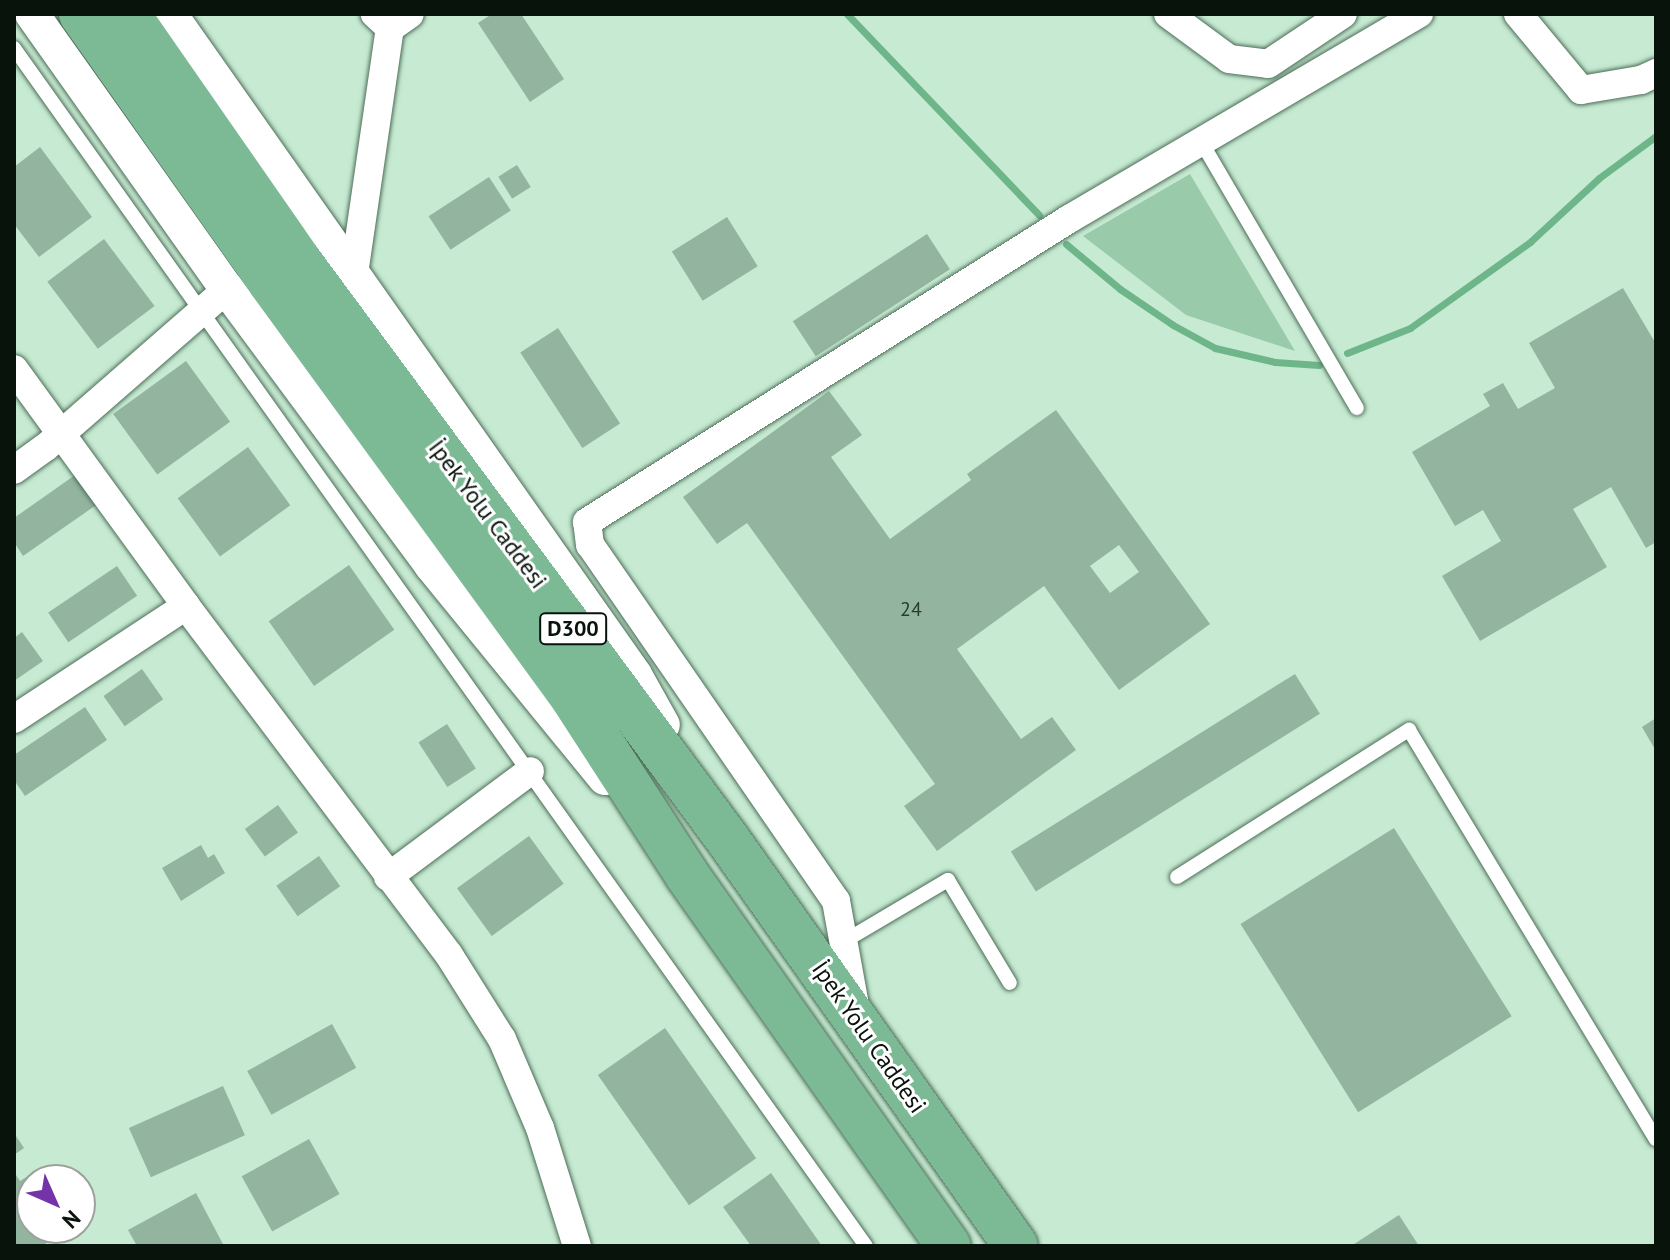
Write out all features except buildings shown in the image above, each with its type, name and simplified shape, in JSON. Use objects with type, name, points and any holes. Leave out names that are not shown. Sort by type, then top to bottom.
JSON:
[{"type":"highway","name":"İpek Yolu Caddesi","points":[[81,14],[269,281],[572,697],[687,875],[949,1246]]},
{"type":"highway","name":"İpek Yolu Caddesi","points":[[128,14],[299,260],[726,837],[1016,1246]]},
{"type":"street","points":[[32,14],[227,289],[450,589],[687,875]]},
{"type":"street","points":[[170,14],[635,675],[726,837]]},
{"type":"street","points":[[1168,14],[1229,59],[1268,64],[1343,14]]},
{"type":"street","points":[[859,1024],[836,901],[590,545],[587,522],[1069,219],[1419,14]]},
{"type":"street","points":[[1518,14],[1581,90],[1641,80],[1656,73]]},
{"type":"street","points":[[354,274],[391,19]]},
{"type":"street","points":[[14,470],[63,432],[227,289]]},
{"type":"street","points":[[14,369],[63,432],[186,606],[449,955],[502,1039],[540,1128],[577,1246]]},
{"type":"street","points":[[14,719],[186,606]]},
{"type":"street","points":[[388,877],[530,771]]},
{"type":"lane","points":[[14,48],[866,1246]]},
{"type":"lane","points":[[1202,143],[1357,408]]},
{"type":"lane","points":[[1177,877],[1409,730],[1656,1139]]},
{"type":"lane","points":[[843,942],[948,880],[1010,983]]},
{"type":"green space","points":[[1190,174],[1295,351],[1186,315],[1083,236]]},
{"type":"waterway","points":[[847,14],[1039,215]]},
{"type":"waterway","points":[[1347,353],[1410,328],[1530,242],[1599,178],[1656,136]]},
{"type":"waterway","points":[[1066,244],[1120,289],[1173,325],[1215,348],[1275,362],[1319,365]]}]
